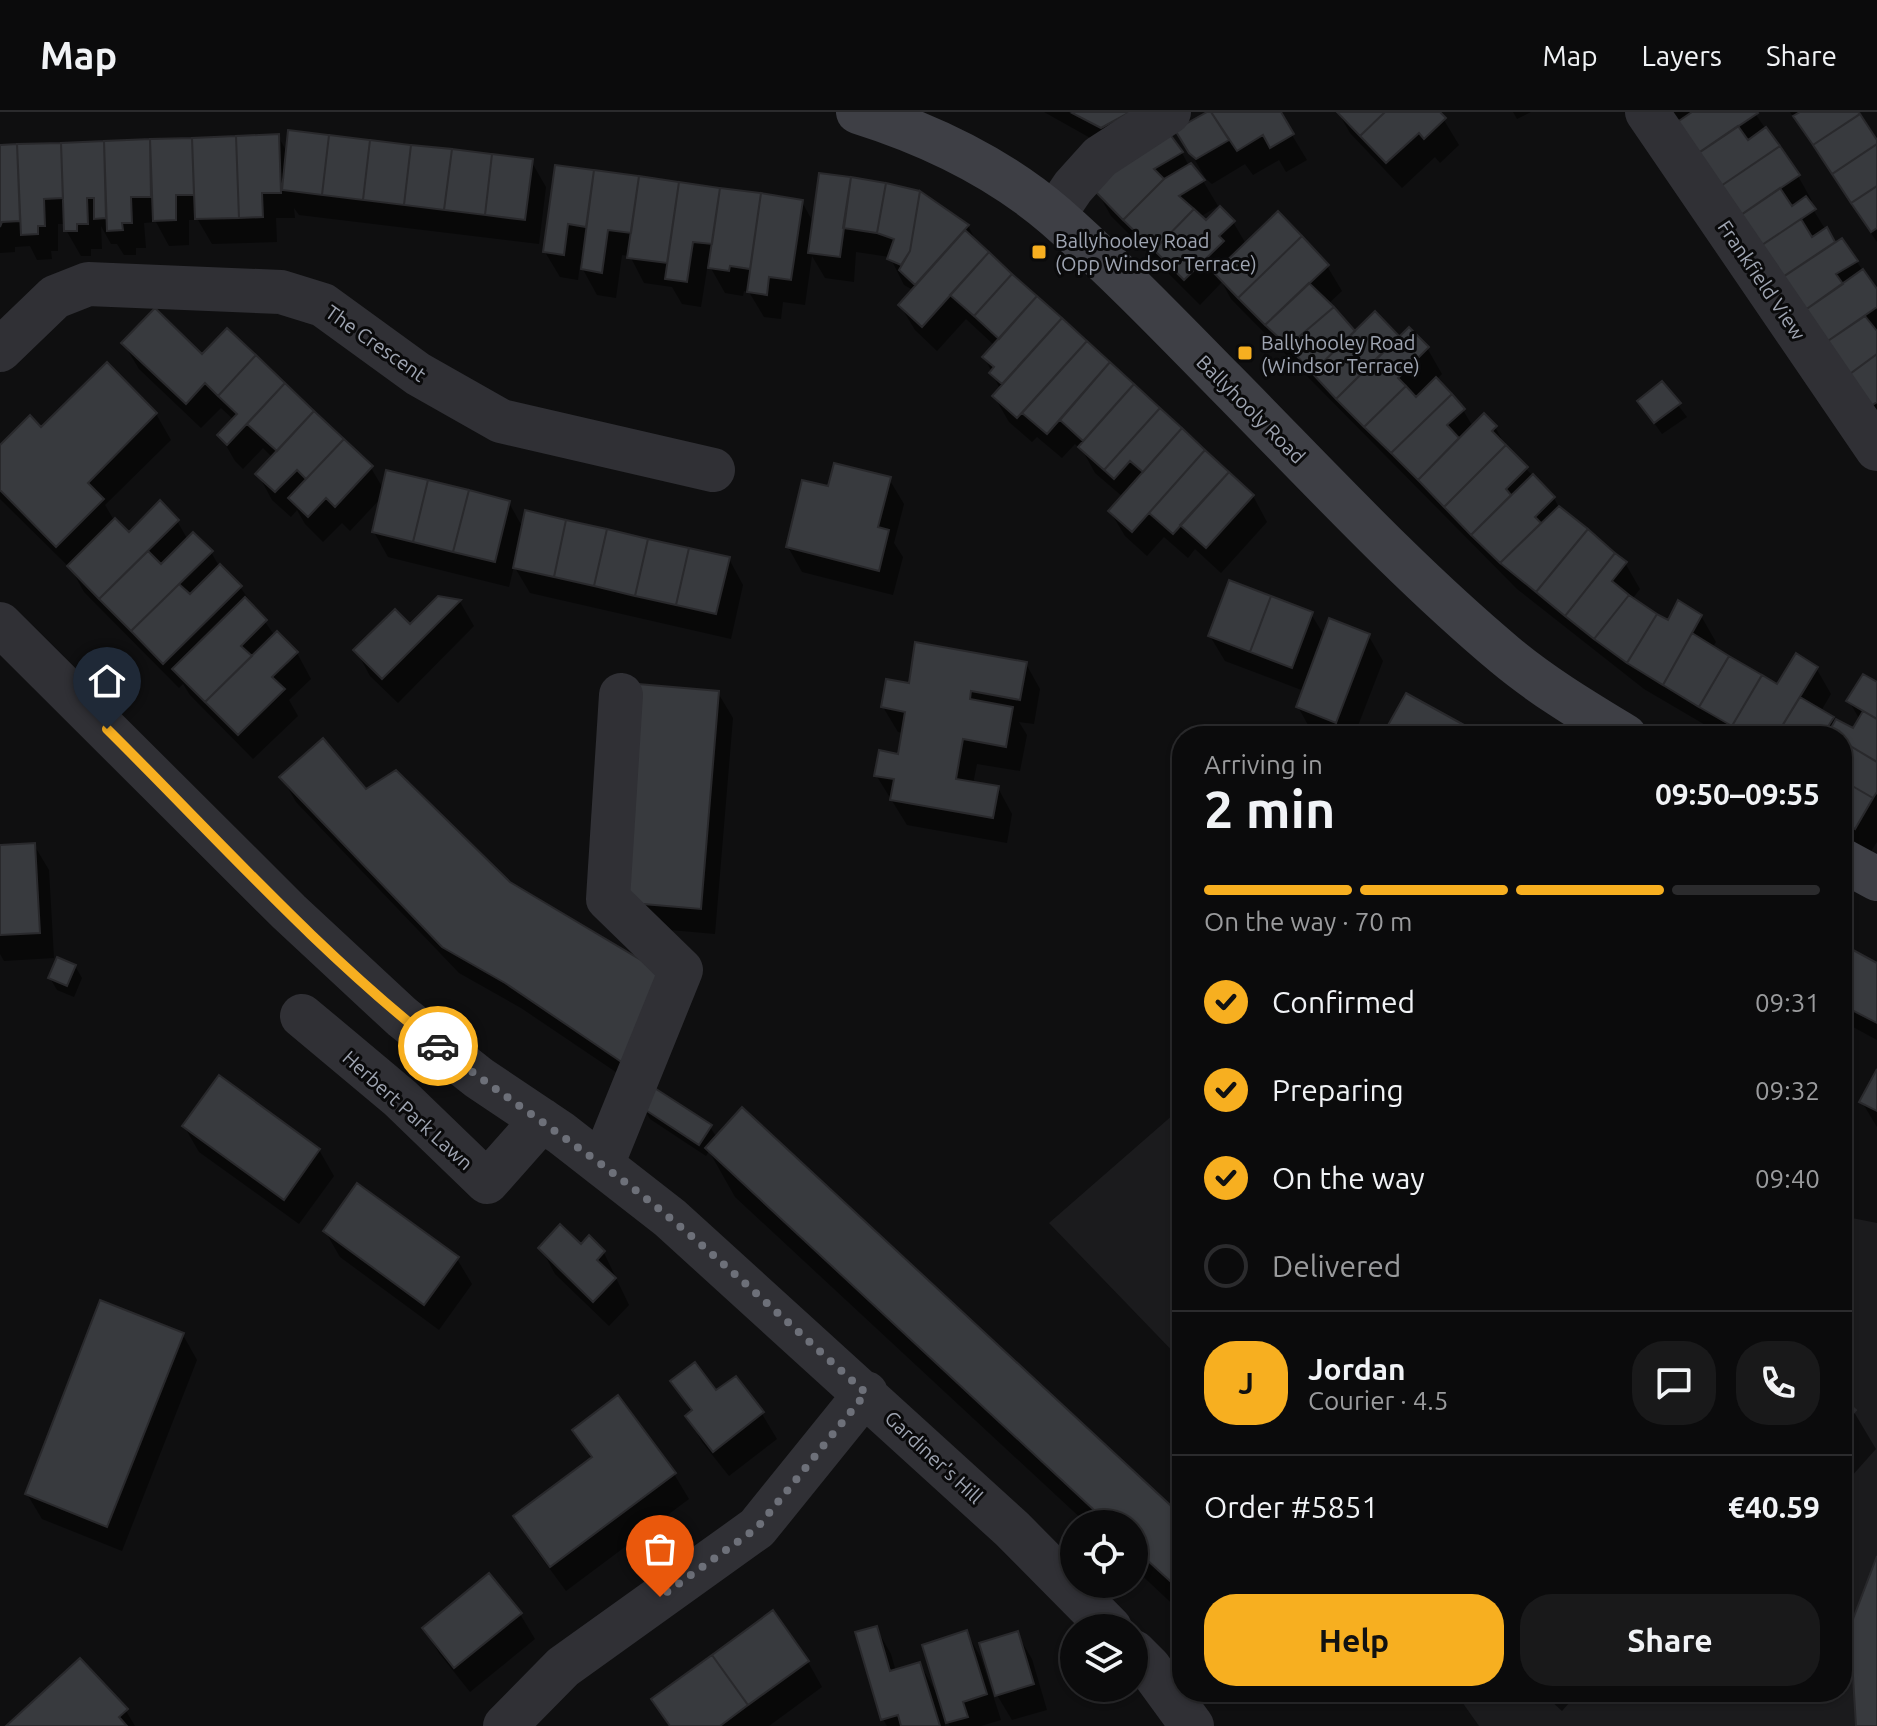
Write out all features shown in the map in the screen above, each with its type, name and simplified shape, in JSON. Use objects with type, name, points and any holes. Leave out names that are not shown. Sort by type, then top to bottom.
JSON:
[{"type":"main road","name":"Ballyhooly Road","points":[[858,112],[929,138],[1003,179],[1054,215],[1374,532],[1505,655],[1556,694],[1609,726]]},
{"type":"main road","points":[[1852,865],[1877,879]]},
{"type":"street","points":[[1054,215],[1073,187],[1100,157],[1169,112]]},
{"type":"street","name":"Frankfield View","points":[[1647,112],[1877,449]]},
{"type":"street","name":"The Crescent","points":[[0,350],[55,297],[88,284],[281,292],[323,305],[418,374],[501,421],[713,470]]},
{"type":"street","name":"Gardiner's Hill","points":[[0,624],[289,912],[391,1007],[479,1078],[542,1120],[670,1218],[866,1393],[1012,1529],[1096,1614]]},
{"type":"street","points":[[602,1165],[681,970],[608,899],[621,695]]},
{"type":"street","name":"Herbert Park Lawn","points":[[302,1016],[400,1098],[487,1182],[542,1120]]},
{"type":"street","points":[[505,1726],[563,1667],[757,1528],[866,1393]]},
{"type":"street","points":[[1148,1666],[1180,1722]]},
{"type":"shaded area","points":[[1172,1116],[1172,1351],[1049,1223]]},
{"type":"shaded area","points":[[1852,1218],[1877,1223],[1877,1726],[1479,1726],[1462,1702],[1852,1702]]},
{"type":"building","points":[[1130,112],[1101,128],[1072,113]]},
{"type":"building","points":[[1211,112],[1229,140],[1196,159],[1175,130]]},
{"type":"building","points":[[1211,112],[1281,112],[1294,134],[1270,148],[1263,135],[1237,151]]},
{"type":"building","points":[[1337,112],[1385,112],[1360,136]]},
{"type":"building","points":[[1385,112],[1440,112],[1446,118],[1424,139],[1419,133],[1386,163],[1360,136]]},
{"type":"building","points":[[1692,112],[1758,113],[1694,156],[1673,125]]},
{"type":"building","points":[[1800,112],[1860,114],[1813,145],[1793,116]]},
{"type":"building","points":[[1860,114],[1877,144],[1832,174],[1813,145]]},
{"type":"building","points":[[1738,126],[1748,140],[1766,127],[1780,146],[1718,188],[1694,156]]},
{"type":"building","points":[[288,130],[329,135],[322,195],[282,190]]},
{"type":"building","points":[[1169,133],[1183,152],[1154,169],[1164,179],[1123,220],[1094,190],[1136,152]]},
{"type":"building","points":[[279,134],[281,193],[262,193],[263,217],[239,218],[236,136]]},
{"type":"building","points":[[329,135],[370,140],[363,200],[322,195]]},
{"type":"building","points":[[236,136],[239,218],[195,219],[192,138]]},
{"type":"building","points":[[192,138],[194,195],[176,195],[176,220],[153,221],[150,139]]},
{"type":"building","points":[[150,139],[151,197],[131,197],[132,223],[122,223],[123,230],[107,231],[104,141]]},
{"type":"building","points":[[370,140],[411,145],[404,205],[363,200]]},
{"type":"building","points":[[104,141],[106,218],[94,219],[94,198],[87,198],[88,224],[77,224],[77,231],[64,231],[61,143]]},
{"type":"building","points":[[61,143],[63,198],[44,199],[45,226],[38,226],[38,234],[21,235],[17,144]]},
{"type":"building","points":[[17,144],[20,221],[2,222],[0,227],[0,145]]},
{"type":"building","points":[[1877,144],[1877,186],[1851,203],[1832,174]]},
{"type":"building","points":[[411,145],[452,149],[444,210],[404,205]]},
{"type":"building","points":[[1780,146],[1800,175],[1735,219],[1718,188]]},
{"type":"building","points":[[452,149],[492,154],[485,215],[444,210]]},
{"type":"building","points":[[492,154],[533,159],[525,220],[485,215]]},
{"type":"building","points":[[1191,163],[1205,180],[1179,196],[1194,209],[1154,250],[1123,220],[1164,179]]},
{"type":"building","points":[[555,165],[594,170],[586,227],[568,224],[564,255],[543,252]]},
{"type":"building","points":[[594,170],[639,176],[631,233],[608,230],[602,273],[581,269]]},
{"type":"building","points":[[819,173],[851,177],[840,257],[808,253]]},
{"type":"building","points":[[639,176],[679,182],[667,263],[627,258]]},
{"type":"building","points":[[851,177],[886,183],[877,233],[843,228]]},
{"type":"building","points":[[679,182],[720,188],[712,244],[693,242],[687,282],[665,279]]},
{"type":"building","points":[[886,183],[920,191],[910,251],[901,265],[887,259],[894,239],[877,233]]},
{"type":"building","points":[[1877,186],[1877,228],[1871,232],[1851,203]]},
{"type":"building","points":[[720,188],[761,193],[750,269],[730,266],[729,271],[708,268]]},
{"type":"building","points":[[1780,188],[1792,206],[1806,196],[1816,209],[1756,249],[1735,219]]},
{"type":"building","points":[[920,191],[969,225],[915,285],[899,270],[910,251]]},
{"type":"building","points":[[761,193],[803,200],[791,280],[769,277],[767,295],[747,292]]},
{"type":"building","points":[[1220,206],[1235,221],[1219,236],[1224,241],[1184,280],[1154,250],[1194,209],[1206,220]]},
{"type":"building","points":[[1278,211],[1302,236],[1238,298],[1214,273]]},
{"type":"building","points":[[1801,219],[1812,237],[1827,227],[1835,242],[1777,281],[1756,249]]},
{"type":"building","points":[[965,230],[989,252],[922,327],[898,305]]},
{"type":"building","points":[[1302,236],[1329,265],[1265,325],[1238,298]]},
{"type":"building","points":[[1842,238],[1858,261],[1836,274],[1843,284],[1801,313],[1777,281]]},
{"type":"building","points":[[989,252],[1012,274],[974,316],[950,295]]},
{"type":"building","points":[[1863,269],[1877,289],[1877,307],[1822,345],[1801,313]]},
{"type":"building","points":[[1012,274],[1037,296],[999,339],[974,316]]},
{"type":"building","points":[[1309,283],[1334,307],[1288,346],[1265,325]]},
{"type":"building","points":[[1037,296],[1062,318],[1002,384],[989,373],[994,367],[982,357]]},
{"type":"building","points":[[1334,307],[1355,331],[1312,373],[1288,346]]},
{"type":"building","points":[[155,308],[202,354],[227,328],[256,355],[218,396],[205,383],[186,404],[121,343]]},
{"type":"building","points":[[1375,311],[1399,336],[1336,399],[1312,373]]},
{"type":"building","points":[[1865,316],[1877,331],[1877,354],[1843,379],[1822,345]]},
{"type":"building","points":[[1062,318],[1087,341],[1017,418],[992,396]]},
{"type":"building","points":[[1409,327],[1429,347],[1398,378],[1406,386],[1364,427],[1336,399]]},
{"type":"building","points":[[1087,341],[1110,362],[1047,434],[1022,413]]},
{"type":"building","points":[[1877,354],[1877,402],[1865,410],[1843,379]]},
{"type":"building","points":[[256,355],[285,383],[227,445],[217,435],[237,414],[218,396]]},
{"type":"building","points":[[107,362],[157,413],[88,483],[104,499],[56,547],[0,490],[0,445],[30,415],[41,427]]},
{"type":"building","points":[[1110,362],[1134,384],[1083,441],[1060,420]]},
{"type":"building","points":[[1436,377],[1452,394],[1391,453],[1364,427],[1406,386],[1416,397]]},
{"type":"building","points":[[1662,381],[1681,403],[1654,423],[1637,401]]},
{"type":"building","points":[[285,383],[314,411],[277,451],[247,424]]},
{"type":"building","points":[[1134,384],[1160,408],[1104,470],[1078,447]]},
{"type":"building","points":[[1452,394],[1465,409],[1447,425],[1459,438],[1418,480],[1391,453]]},
{"type":"building","points":[[1160,408],[1182,428],[1143,472],[1130,461],[1114,479],[1104,470]]},
{"type":"building","points":[[314,411],[344,439],[306,479],[297,470],[275,492],[255,474]]},
{"type":"building","points":[[1484,413],[1497,426],[1492,431],[1506,445],[1444,507],[1418,480]]},
{"type":"building","points":[[1182,428],[1205,450],[1132,532],[1108,511]]},
{"type":"building","points":[[344,439],[373,466],[335,507],[326,498],[308,517],[288,498]]},
{"type":"building","points":[[1506,445],[1528,467],[1506,489],[1511,495],[1471,535],[1444,507]]},
{"type":"building","points":[[1205,450],[1229,472],[1173,534],[1149,513]]},
{"type":"building","points":[[834,463],[891,477],[878,527],[889,530],[879,571],[786,547],[802,480],[828,486]]},
{"type":"building","points":[[386,470],[428,480],[413,542],[372,532]]},
{"type":"building","points":[[1229,472],[1254,495],[1206,548],[1180,525]]},
{"type":"building","points":[[1533,474],[1555,497],[1535,517],[1541,523],[1500,563],[1471,535]]},
{"type":"building","points":[[428,480],[469,490],[453,552],[413,542]]},
{"type":"building","points":[[469,490],[510,501],[495,562],[453,552]]},
{"type":"building","points":[[160,500],[179,520],[99,599],[67,566],[115,518],[129,532]]},
{"type":"building","points":[[1559,506],[1588,529],[1536,592],[1500,563]]},
{"type":"building","points":[[525,510],[566,520],[554,577],[513,568]]},
{"type":"building","points":[[566,520],[607,529],[594,586],[554,577]]},
{"type":"building","points":[[607,529],[648,539],[635,596],[594,586]]},
{"type":"building","points":[[1588,529],[1615,553],[1565,616],[1536,592]]},
{"type":"building","points":[[193,532],[213,551],[131,631],[99,599],[148,551],[161,564]]},
{"type":"building","points":[[648,539],[689,548],[676,605],[635,596]]},
{"type":"building","points":[[689,548],[730,557],[716,614],[676,605]]},
{"type":"building","points":[[1615,553],[1627,562],[1612,581],[1629,595],[1594,639],[1565,616]]},
{"type":"building","points":[[220,564],[242,586],[163,664],[131,631],[179,584],[190,594]]},
{"type":"building","points":[[1229,580],[1271,596],[1250,652],[1208,636]]},
{"type":"building","points":[[1629,595],[1657,614],[1627,663],[1594,639]]},
{"type":"building","points":[[438,596],[461,600],[382,679],[353,650],[395,609],[410,624]]},
{"type":"building","points":[[1271,596],[1313,612],[1292,668],[1250,652]]},
{"type":"building","points":[[245,597],[267,620],[241,646],[252,656],[205,702],[172,669]]},
{"type":"building","points":[[1678,600],[1702,615],[1663,685],[1627,663],[1657,614],[1668,620]]},
{"type":"building","points":[[1329,618],[1370,634],[1336,723],[1296,707]]},
{"type":"building","points":[[277,631],[298,652],[272,677],[285,689],[238,735],[205,702]]},
{"type":"building","points":[[1692,633],[1729,656],[1699,707],[1663,685]]},
{"type":"building","points":[[915,642],[1027,662],[1020,700],[971,691],[970,699],[1013,707],[1006,747],[963,739],[956,779],[999,786],[993,818],[890,800],[894,779],[874,776],[879,750],[898,754],[905,712],[881,707],[886,679],[909,683]]},
{"type":"building","points":[[1796,653],[1818,667],[1782,726],[1732,726],[1762,675],[1777,684]]},
{"type":"building","points":[[1729,656],[1762,675],[1732,726],[1699,707]]},
{"type":"building","points":[[1863,674],[1877,682],[1877,719],[1846,701]]},
{"type":"building","points":[[638,684],[719,691],[701,909],[620,902]]},
{"type":"building","points":[[1406,693],[1466,726],[1388,726]]},
{"type":"building","points":[[1800,697],[1834,717],[1828,726],[1782,726]]},
{"type":"building","points":[[1863,711],[1877,719],[1877,762],[1852,747],[1853,728]]},
{"type":"building","points":[[1836,719],[1849,726],[1832,726]]},
{"type":"building","points":[[323,738],[366,789],[396,770],[510,882],[661,972],[623,1063],[505,983],[442,947],[279,777]]},
{"type":"building","points":[[1852,747],[1877,762],[1877,792],[1873,798],[1852,786]]},
{"type":"building","points":[[1852,786],[1873,798],[1855,829],[1852,827]]},
{"type":"building","points":[[35,843],[40,933],[0,935],[0,845]]},
{"type":"building","points":[[1852,949],[1877,963],[1877,1023],[1852,1010]]},
{"type":"building","points":[[57,957],[76,965],[67,986],[48,978]]},
{"type":"building","points":[[1877,1069],[1877,1111],[1859,1102]]},
{"type":"building","points":[[219,1075],[320,1149],[284,1200],[182,1126]]},
{"type":"building","points":[[653,1087],[712,1125],[699,1145],[641,1107]]},
{"type":"building","points":[[742,1107],[1172,1507],[1172,1583],[1148,1561],[1148,1510],[1094,1510],[705,1148]]},
{"type":"building","points":[[357,1183],[459,1257],[424,1305],[323,1231]]},
{"type":"building","points":[[560,1224],[581,1244],[589,1235],[605,1251],[597,1260],[616,1278],[593,1302],[538,1248]]},
{"type":"building","points":[[100,1300],[184,1333],[107,1527],[25,1494]]},
{"type":"building","points":[[695,1362],[716,1390],[736,1376],[764,1412],[713,1452],[685,1416],[692,1410],[670,1381]]},
{"type":"building","points":[[618,1395],[676,1473],[550,1567],[513,1516],[592,1457],[572,1430]]},
{"type":"building","points":[[1877,1556],[1877,1726],[1856,1726],[1852,1622]]},
{"type":"building","points":[[489,1573],[522,1613],[454,1668],[422,1628]]},
{"type":"building","points":[[773,1610],[809,1661],[748,1705],[712,1655]]},
{"type":"building","points":[[877,1626],[890,1671],[920,1662],[940,1726],[901,1726],[898,1715],[881,1720],[855,1632]]},
{"type":"building","points":[[967,1630],[987,1694],[963,1702],[968,1717],[946,1723],[922,1645]]},
{"type":"building","points":[[1018,1631],[1034,1684],[995,1696],[979,1643]]},
{"type":"building","points":[[712,1655],[748,1705],[720,1726],[670,1726],[651,1699]]},
{"type":"building","points":[[80,1658],[128,1709],[119,1717],[127,1726],[6,1726]]},
{"type":"way so far","points":[[438,1046],[479,1078],[561,1133],[670,1218],[866,1393],[757,1528],[660,1597]]},
{"type":"place","name":"Ballyhooley Road (Opp Windsor Terrace)","points":[[1039,252]]},
{"type":"place","name":"Ballyhooley Road (Windsor Terrace)","points":[[1245,353]]},
{"type":"route","points":[[107,729],[289,912],[402,1017],[438,1046]]}]
